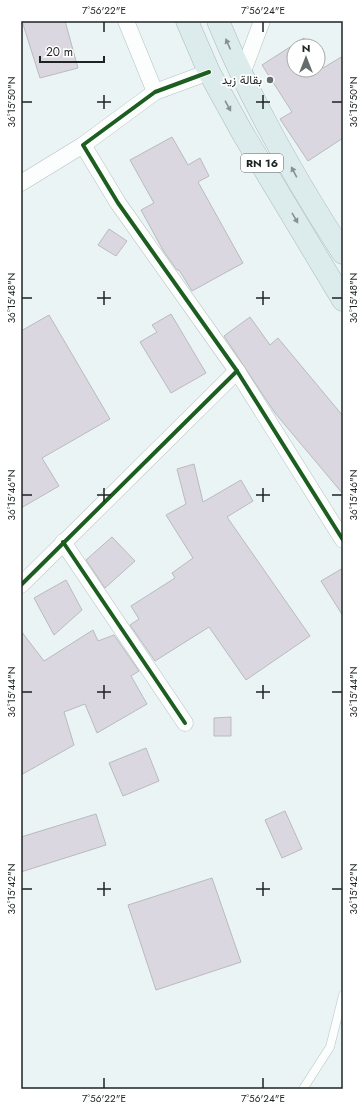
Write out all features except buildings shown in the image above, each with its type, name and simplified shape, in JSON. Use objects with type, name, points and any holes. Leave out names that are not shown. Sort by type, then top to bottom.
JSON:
[{"type":"highway","name":"RN 16","points":[[187,21],[210,72],[242,132],[343,300]]},
{"type":"highway","name":"RN 16","points":[[218,21],[242,74],[297,179],[343,254]]},
{"type":"street","points":[[126,21],[155,92]]},
{"type":"street","points":[[242,74],[262,21]]},
{"type":"street","points":[[21,183],[83,145],[155,92],[210,72]]},
{"type":"street","points":[[83,145],[118,203],[237,371],[343,540]]},
{"type":"street","points":[[21,585],[237,371]]},
{"type":"street","points":[[63,542],[185,723]]},
{"type":"lane","points":[[303,1089],[330,1047],[343,995]]},
{"type":"cycle path","points":[[209,72],[155,92],[83,145],[118,203],[237,371],[343,540]]},
{"type":"cycle path","points":[[21,585],[237,371]]},
{"type":"cycle path","points":[[63,542],[185,723]]},
{"type":"place","name":"بقالة زيد","points":[[270,80]]}]
